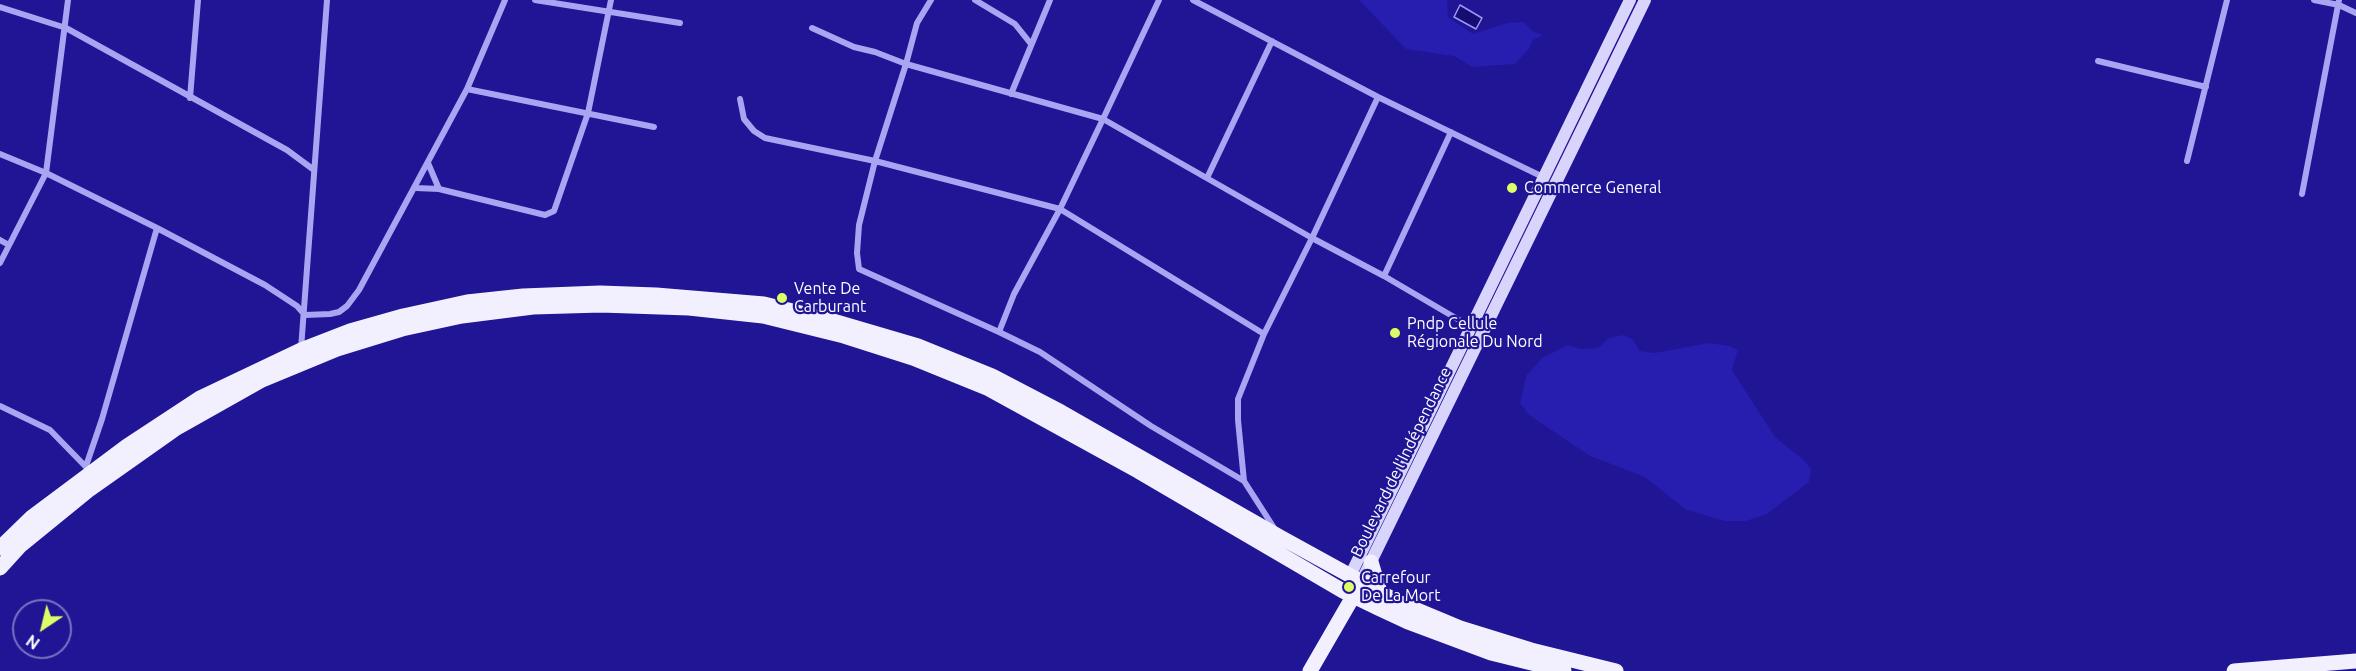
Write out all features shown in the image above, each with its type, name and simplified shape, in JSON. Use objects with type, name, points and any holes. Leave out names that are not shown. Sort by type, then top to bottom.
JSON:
[{"type":"main road","name":"Boulevard de l'Indépendance","points":[[1352,586],[1471,327],[1630,0]]},
{"type":"main road","name":"Boulevard de l'Indépendance","points":[[1352,586],[1371,562],[1645,0]]},
{"type":"main road","points":[[0,548],[88,469],[200,398],[301,350],[350,331],[467,302],[523,296],[600,293],[656,295],[764,304],[918,346],[992,376],[1061,412],[1280,537],[1408,622],[1491,653],[1564,671]]},
{"type":"main road","points":[[0,568],[20,546],[112,471],[196,417],[262,380],[337,349],[402,328],[462,316],[522,309],[601,305],[689,308],[763,316],[844,336],[914,357],[987,388],[1352,586],[1380,592],[1400,603],[1460,628],[1531,650],[1616,671]]},
{"type":"main road","points":[[1371,562],[1380,592]]},
{"type":"main road","points":[[1310,671],[1332,630],[1336,604],[1352,586]]},
{"type":"main road","points":[[2234,671],[2356,661]]},
{"type":"street","points":[[0,263],[46,173],[68,0]]},
{"type":"street","points":[[190,98],[198,0]]},
{"type":"street","points":[[301,350],[327,0]]},
{"type":"street","points":[[305,315],[330,314],[347,306],[374,264],[467,89],[505,0]]},
{"type":"street","points":[[535,0],[680,23]]},
{"type":"street","points":[[416,188],[439,189],[545,214],[554,211],[588,113],[611,0]]},
{"type":"street","points":[[931,0],[918,23],[875,161],[859,225],[857,253],[859,269],[1040,352],[1151,426],[1244,481],[1280,537]]},
{"type":"street","points":[[975,0],[1015,24],[1031,44]]},
{"type":"street","points":[[1011,94],[1050,0]]},
{"type":"street","points":[[999,332],[1014,294],[1060,209],[1159,0]]},
{"type":"street","points":[[1193,0],[1378,97],[1543,177]]},
{"type":"street","points":[[2187,161],[2227,0]]},
{"type":"street","points":[[2314,0],[2339,3],[2356,13]]},
{"type":"street","points":[[2302,194],[2339,3]]},
{"type":"street","points":[[0,7],[66,28],[287,150],[314,170]]},
{"type":"street","points":[[812,28],[854,47],[906,64],[1103,119],[1471,327]]},
{"type":"street","points":[[1207,178],[1272,41]]},
{"type":"street","points":[[2098,61],[2205,87]]},
{"type":"street","points":[[467,89],[654,127]]},
{"type":"street","points":[[1244,481],[1238,420],[1239,399],[1264,333],[1312,238],[1378,97]]},
{"type":"street","points":[[740,99],[744,119],[754,131],[765,138],[875,161],[1060,209],[1264,333]]},
{"type":"street","points":[[1384,276],[1451,132]]},
{"type":"street","points":[[0,154],[46,173],[265,285],[297,306],[305,315]]},
{"type":"street","points":[[428,163],[439,189]]},
{"type":"street","points":[[0,406],[50,430],[88,469],[157,228]]},
{"type":"street","points":[[0,240],[9,245]]},
{"type":"shaded area","points":[[1359,0],[1447,0],[1448,17],[1473,34],[1507,23],[1524,22],[1532,31],[1543,35],[1533,40],[1529,49],[1515,64],[1472,67],[1454,56],[1406,49]]},
{"type":"shaded area","points":[[1460,5],[1482,18],[1476,29],[1454,17]]},
{"type":"shaded area","points":[[1623,335],[1632,339],[1640,351],[1654,353],[1709,343],[1738,350],[1732,370],[1775,437],[1805,461],[1811,469],[1809,482],[1767,514],[1746,521],[1724,521],[1685,509],[1645,477],[1590,456],[1529,415],[1520,403],[1526,376],[1542,358],[1568,345],[1581,349],[1598,348],[1609,338]]},
{"type":"place","name":"Commerce General","points":[[1512,188]]},
{"type":"place","name":"Vente De Carburant","points":[[782,298]]},
{"type":"place","name":"Pndp Cellule Régionale Du Nord","points":[[1395,333]]},
{"type":"place","name":"Carrefour De La Mort","points":[[1349,587]]}]
